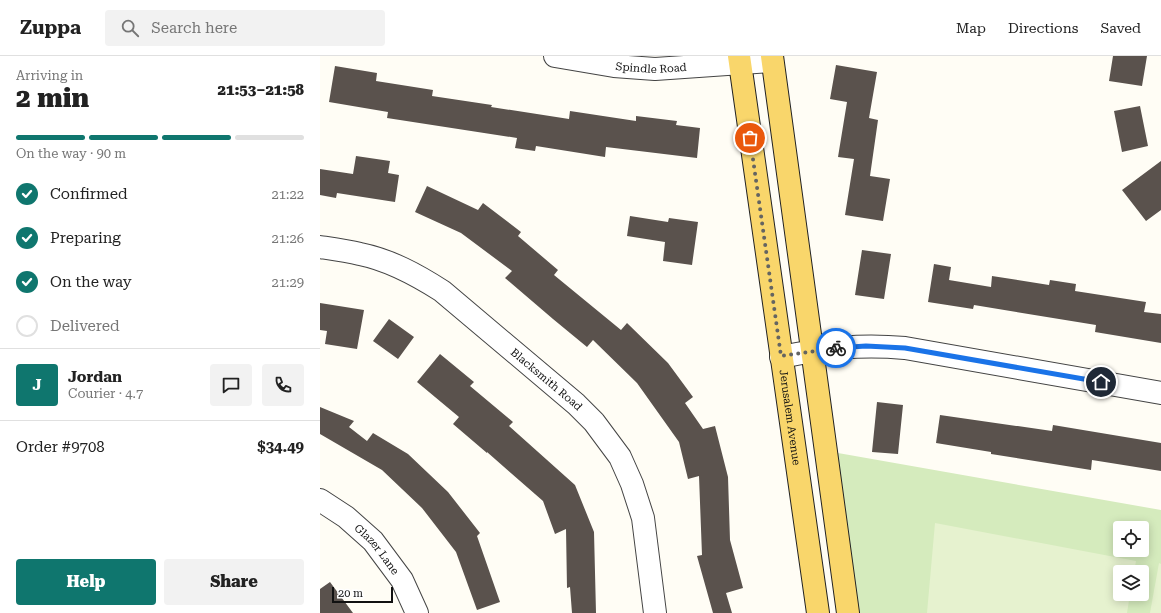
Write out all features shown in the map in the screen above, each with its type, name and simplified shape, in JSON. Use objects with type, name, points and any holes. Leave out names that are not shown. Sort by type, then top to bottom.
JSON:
[{"type":"main road","points":[[772,58],[848,613]]},
{"type":"main road","name":"Jerusalem Avenue","points":[[739,59],[818,613]]},
{"type":"street","name":"Spindle Road","points":[[561,57],[614,66],[655,69],[739,59],[772,58]]},
{"type":"street","name":"Blacksmith Road","points":[[320,247],[361,254],[383,261],[425,280],[448,296],[576,404],[594,422],[620,457],[632,484],[643,518],[655,613]]},
{"type":"street","points":[[781,356],[812,351],[866,346],[905,348],[1161,393]]},
{"type":"street","name":"Glazer Lane","points":[[320,500],[346,517],[373,541],[402,580],[417,613]]},
{"type":"green space","points":[[821,450],[1161,510],[1161,613],[843,613]]},
{"type":"green space","points":[[935,523],[1136,561],[1135,565],[1113,565],[1113,601],[1129,601],[1127,613],[927,613]]},
{"type":"green space","points":[[1159,563],[1161,564],[1161,613],[1150,613]]},
{"type":"building","points":[[1113,56],[1147,56],[1142,86],[1109,81]]},
{"type":"building","points":[[836,65],[877,72],[869,118],[878,120],[870,176],[890,179],[883,221],[845,215],[854,159],[838,157],[847,102],[830,99]]},
{"type":"building","points":[[335,66],[377,73],[376,81],[433,90],[432,96],[492,105],[491,107],[569,119],[570,111],[636,121],[636,116],[677,121],[676,125],[700,128],[697,158],[606,147],[605,157],[536,146],[535,151],[515,148],[517,138],[387,118],[388,112],[329,102]]},
{"type":"building","points":[[1140,106],[1148,146],[1122,152],[1114,111]]},
{"type":"building","points":[[356,156],[390,161],[388,173],[399,175],[395,202],[337,193],[336,198],[320,195],[320,169],[353,174]]},
{"type":"building","points":[[1161,161],[1161,210],[1146,221],[1122,190]]},
{"type":"building","points":[[427,186],[478,210],[483,203],[521,232],[518,236],[558,270],[554,275],[621,330],[627,323],[668,363],[693,397],[685,403],[703,429],[715,426],[728,477],[730,540],[743,588],[726,593],[732,613],[713,613],[697,556],[702,555],[699,476],[688,479],[679,442],[637,383],[593,340],[587,347],[505,278],[512,271],[461,233],[415,212]]},
{"type":"building","points":[[630,216],[668,222],[669,218],[698,222],[692,265],[663,261],[665,242],[627,236]]},
{"type":"building","points":[[862,250],[891,254],[884,299],[855,295]]},
{"type":"building","points":[[934,264],[951,267],[949,280],[991,287],[992,276],[1049,285],[1050,280],[1076,284],[1075,291],[1146,302],[1144,312],[1161,314],[1161,343],[1095,332],[1096,325],[974,305],[973,309],[928,302]]},
{"type":"building","points":[[320,303],[364,310],[357,349],[325,344],[327,331],[320,330]]},
{"type":"building","points":[[389,319],[414,337],[398,359],[373,341]]},
{"type":"building","points":[[440,354],[474,382],[470,386],[513,422],[509,426],[575,485],[594,532],[596,613],[572,613],[570,587],[567,588],[566,529],[555,534],[543,501],[453,424],[459,417],[417,382]]},
{"type":"building","points":[[877,402],[903,405],[898,454],[872,452]]},
{"type":"building","points":[[320,407],[354,421],[349,427],[367,441],[373,433],[408,454],[448,492],[480,533],[477,536],[500,602],[477,610],[456,552],[422,508],[382,470],[320,434]]},
{"type":"building","points":[[940,415],[1052,431],[1053,425],[1161,443],[1161,471],[1092,460],[1091,470],[991,454],[991,452],[936,443]]},
{"type":"building","points":[[330,582],[353,613],[320,613],[320,589]]},
{"type":"way so far","points":[[750,138],[781,356],[836,348]]},
{"type":"route","points":[[836,348],[866,346],[905,348],[1101,382]]}]
